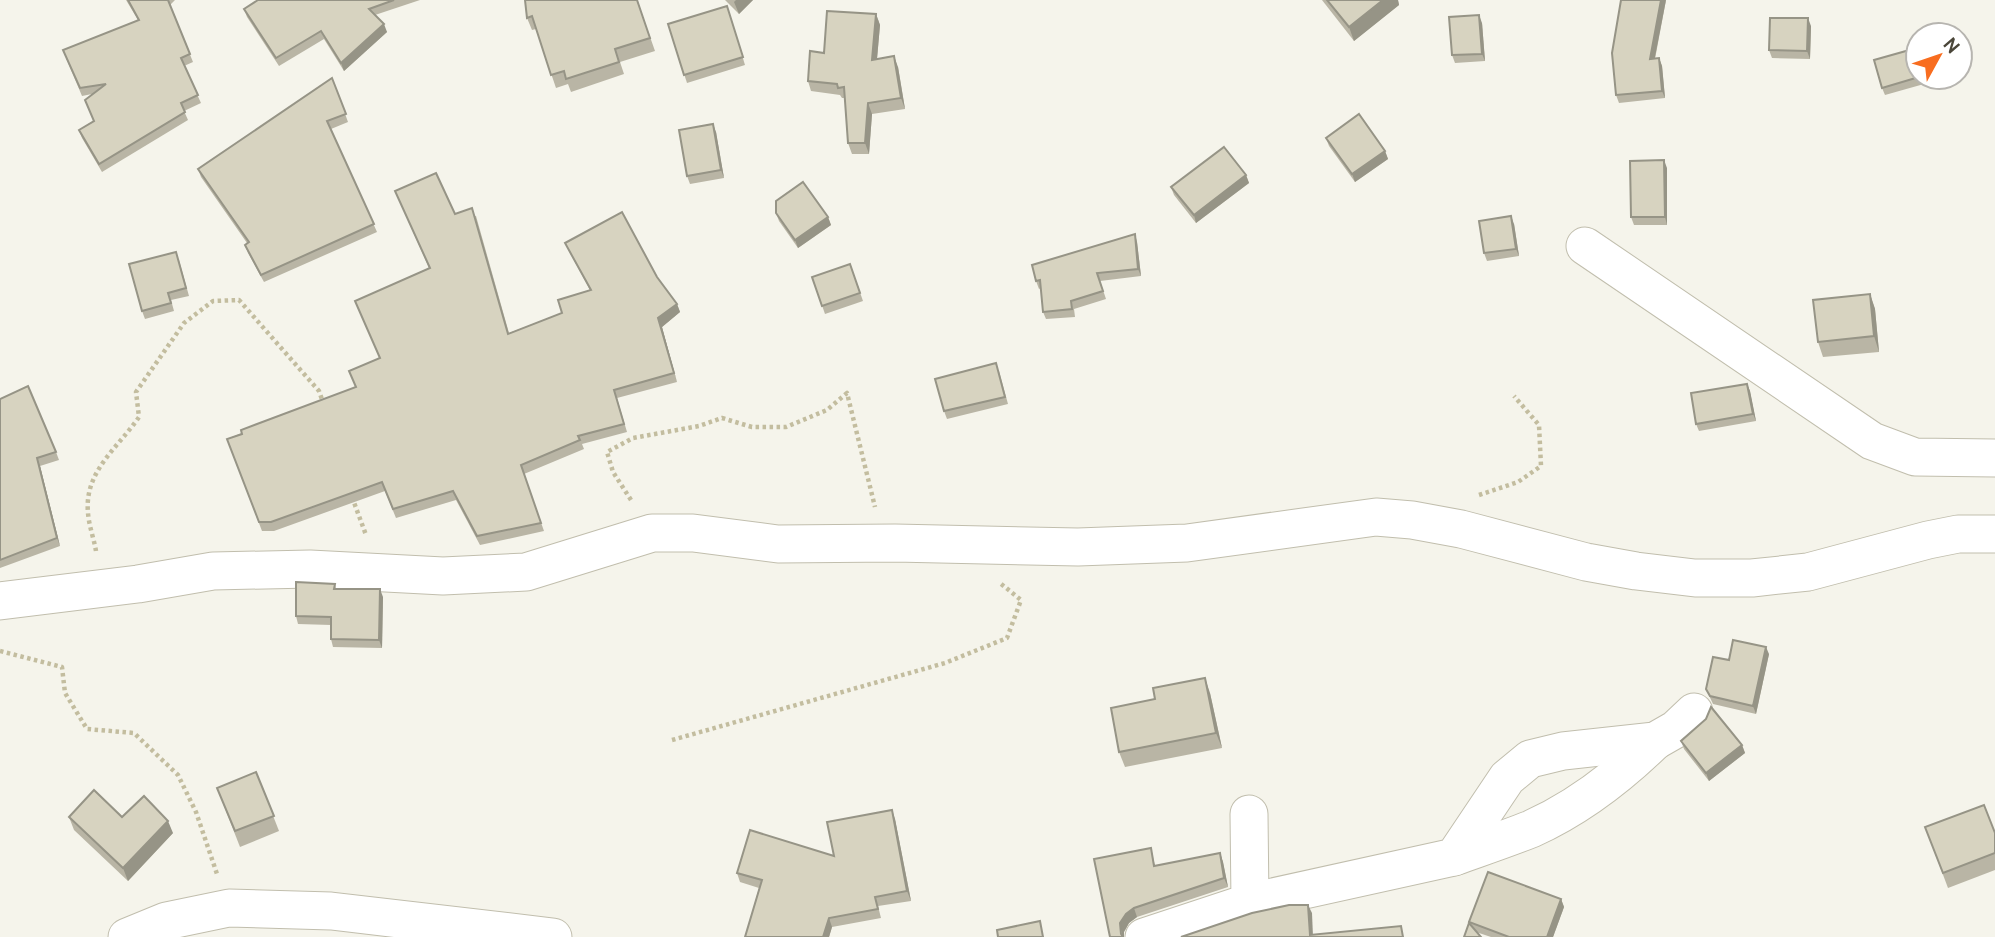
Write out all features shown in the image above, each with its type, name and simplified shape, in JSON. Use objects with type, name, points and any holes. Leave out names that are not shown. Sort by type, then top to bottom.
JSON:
[{"type":"street","points":[[1585,246],[1872,441],[1915,457],[1995,458]]},
{"type":"street","points":[[0,601],[138,584],[213,571],[310,569],[443,576],[526,572],[652,533],[693,533],[778,544],[895,543],[1078,547],[1187,543],[1376,517],[1461,529],[1587,562],[1695,578],[1752,578],[1821,569],[1928,540],[1958,534],[1995,534]]},
{"type":"street","points":[[1144,937],[1250,902],[1454,857],[1531,828],[1576,805],[1623,772],[1654,741],[1676,729],[1694,712]]},
{"type":"street","points":[[1454,857],[1507,778],[1530,759],[1563,751],[1654,741]]},
{"type":"street","points":[[1250,814],[1250,902]]},
{"type":"street","points":[[127,937],[166,921],[229,908],[331,911],[553,937]]},
{"type":"path","points":[[102,587],[88,513],[89,488],[101,462],[125,438],[139,417],[136,392],[184,323],[213,301],[239,300],[319,391],[327,414]]},
{"type":"path","points":[[652,533],[613,471],[607,452],[633,438],[699,426],[722,418],[752,427],[786,427],[827,410],[847,393],[880,523],[895,543]]},
{"type":"path","points":[[1475,496],[1518,482],[1541,466],[1539,425],[1514,396]]},
{"type":"path","points":[[351,492],[358,519],[383,574]]},
{"type":"path","points":[[672,740],[945,663],[1007,638],[1021,600],[990,575],[985,545]]},
{"type":"path","points":[[0,651],[62,667],[65,693],[88,729],[134,733],[178,775],[196,812],[229,908]]},
{"type":"building","points":[[128,0],[168,0],[190,54],[181,58],[198,95],[181,103],[185,112],[99,164],[79,130],[94,121],[85,100],[106,84],[80,88],[63,50],[139,20]]},
{"type":"building","points":[[258,0],[394,0],[369,9],[384,24],[341,63],[321,31],[276,58],[244,9]]},
{"type":"building","points":[[525,0],[637,0],[650,38],[615,49],[619,62],[566,79],[564,71],[551,75],[532,16],[527,18]]},
{"type":"building","points":[[1327,0],[1383,0],[1349,27]]},
{"type":"building","points":[[1621,0],[1661,0],[1650,59],[1659,58],[1662,91],[1616,95],[1612,53]]},
{"type":"building","points":[[727,6],[743,57],[684,75],[668,24]]},
{"type":"building","points":[[827,11],[876,14],[872,60],[894,56],[901,98],[868,103],[865,143],[848,143],[844,87],[808,81],[810,51],[824,53]]},
{"type":"building","points":[[1479,15],[1482,54],[1452,55],[1449,17]]},
{"type":"building","points":[[1770,18],[1808,18],[1807,51],[1769,50]]},
{"type":"building","points":[[1904,52],[1904,81],[1882,88],[1874,60]]},
{"type":"building","points":[[332,78],[346,114],[327,121],[374,224],[261,275],[245,245],[249,242],[198,169]]},
{"type":"building","points":[[1359,114],[1385,151],[1352,174],[1326,138]]},
{"type":"building","points":[[713,124],[721,170],[687,176],[679,130]]},
{"type":"building","points":[[1224,147],[1246,175],[1194,215],[1171,187]]},
{"type":"building","points":[[1664,160],[1665,217],[1631,217],[1630,161]]},
{"type":"building","points":[[436,173],[455,214],[472,208],[508,334],[562,313],[558,300],[591,290],[565,243],[622,212],[657,277],[677,304],[658,318],[674,373],[614,390],[624,424],[578,436],[580,440],[521,465],[541,523],[477,536],[453,491],[393,509],[382,482],[271,522],[259,522],[227,439],[242,434],[241,430],[356,387],[349,371],[380,358],[355,301],[430,268],[395,191]]},
{"type":"building","points":[[803,182],[828,217],[795,240],[776,213],[776,201]]},
{"type":"building","points":[[1511,216],[1516,249],[1484,253],[1479,221]]},
{"type":"building","points":[[1135,234],[1138,269],[1097,273],[1103,291],[1071,301],[1072,309],[1043,312],[1040,280],[1036,281],[1032,265]]},
{"type":"building","points":[[176,252],[186,288],[168,293],[171,303],[142,311],[129,264]]},
{"type":"building","points":[[850,264],[860,293],[822,306],[812,277]]},
{"type":"building","points":[[1870,294],[1874,336],[1818,342],[1813,300]]},
{"type":"building","points":[[996,363],[1005,397],[944,411],[935,379]]},
{"type":"building","points":[[1747,384],[1753,414],[1696,424],[1691,393]]},
{"type":"building","points":[[28,386],[56,452],[37,458],[57,538],[0,560],[0,399]]},
{"type":"building","points":[[296,582],[335,584],[334,589],[380,589],[379,640],[331,639],[331,617],[296,616]]},
{"type":"building","points":[[1733,640],[1766,647],[1753,706],[1710,696],[1706,689],[1713,657],[1729,660]]},
{"type":"building","points":[[1205,678],[1216,733],[1119,752],[1111,708],[1155,699],[1153,688]]},
{"type":"building","points":[[1711,707],[1742,745],[1706,773],[1681,741],[1706,719]]},
{"type":"building","points":[[256,772],[274,816],[235,831],[217,788]]},
{"type":"building","points":[[94,790],[122,817],[144,796],[168,821],[123,868],[69,817]]},
{"type":"building","points":[[1984,805],[1995,833],[1995,853],[1943,873],[1925,827]]},
{"type":"building","points":[[892,810],[907,891],[875,897],[878,909],[829,918],[823,937],[745,937],[762,880],[737,873],[750,830],[834,856],[827,822]]},
{"type":"building","points":[[1151,848],[1154,866],[1220,853],[1224,878],[1134,908],[1120,923],[1123,937],[1110,937],[1094,859]]},
{"type":"building","points":[[1488,872],[1561,899],[1547,937],[1509,937],[1469,922]]},
{"type":"building","points":[[1289,905],[1308,905],[1310,935],[1401,926],[1403,937],[1181,937],[1252,913]]},
{"type":"building","points":[[1040,921],[1043,937],[998,937],[997,930]]},
{"type":"building","points":[[1469,923],[1481,937],[1464,937]]}]
